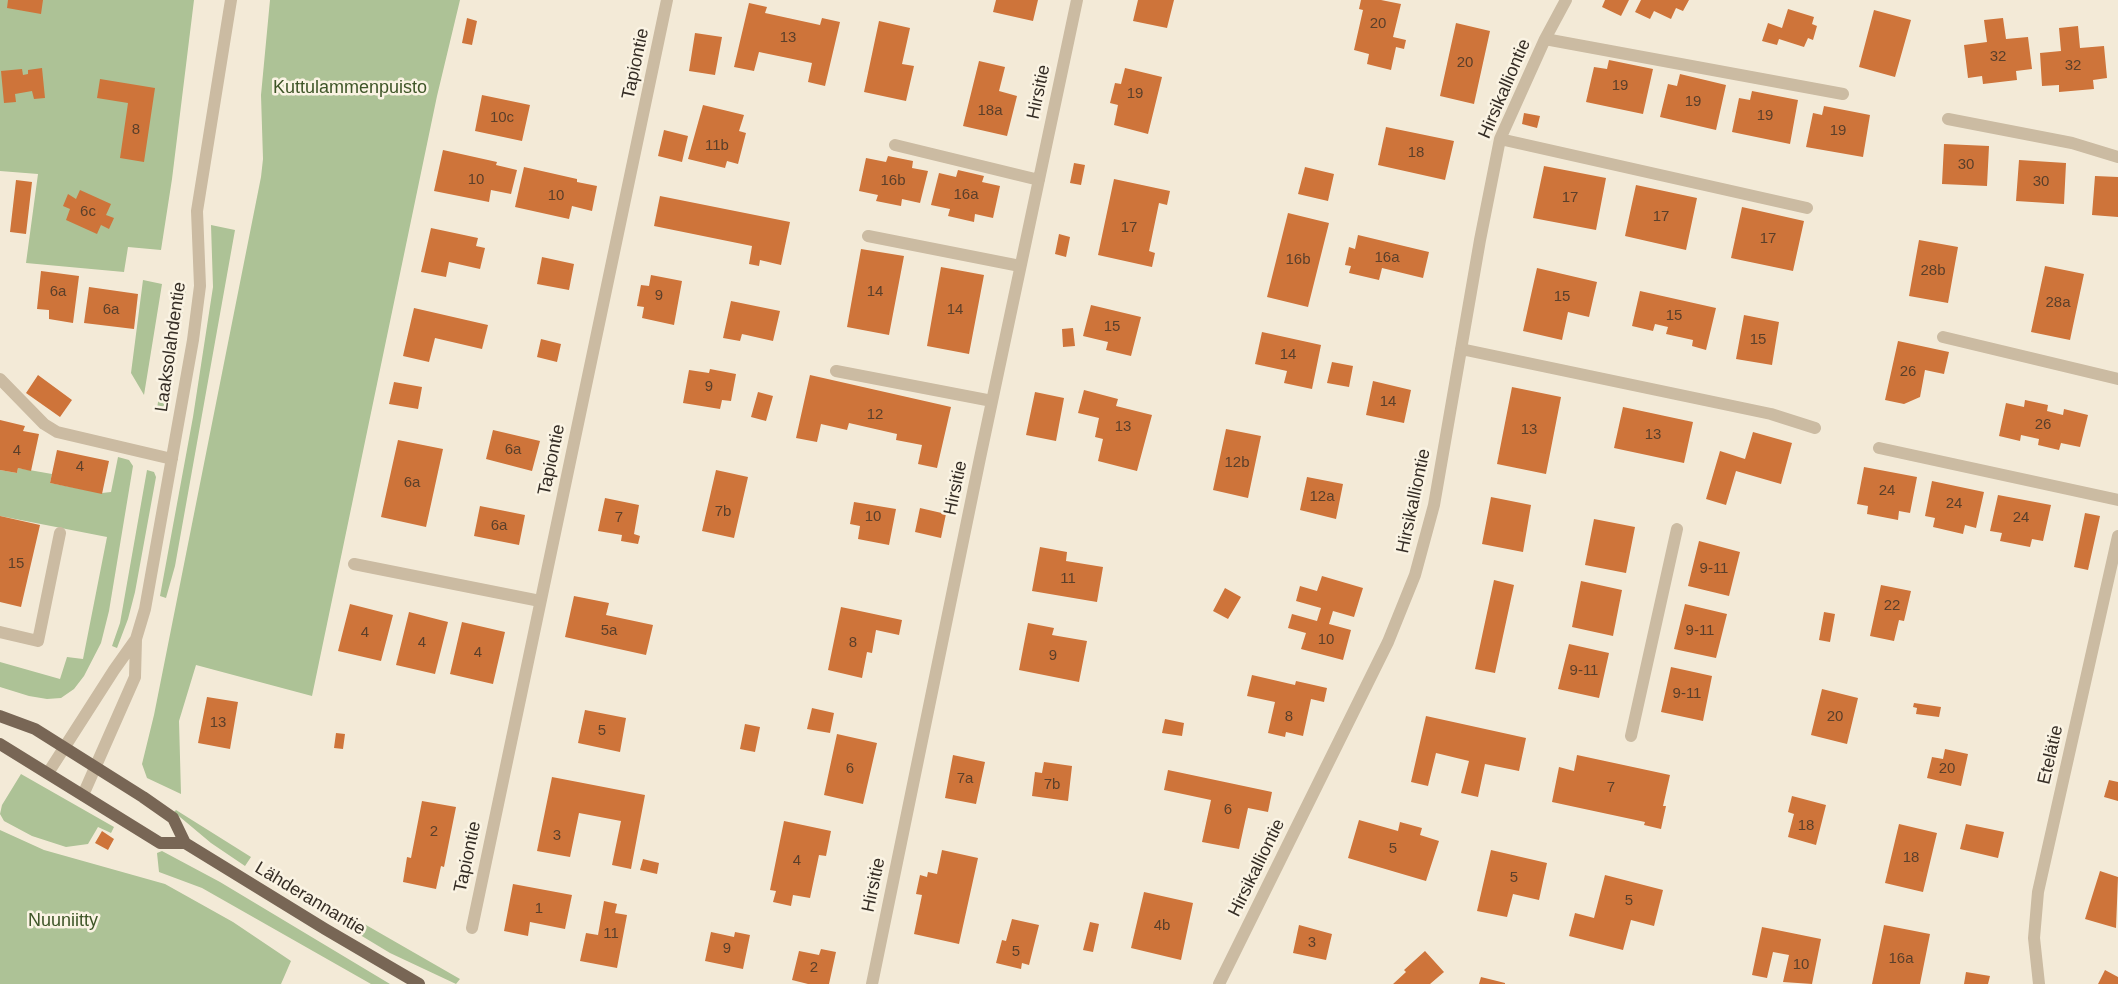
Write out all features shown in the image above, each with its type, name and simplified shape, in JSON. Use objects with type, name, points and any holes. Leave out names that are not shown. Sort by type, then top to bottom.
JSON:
[{"type":"main road","points":[[0,716],[35,729],[66,747],[173,818],[185,843],[160,843],[0,744]]},
{"type":"main road","name":"Lähderannantie","points":[[185,843],[325,930],[419,984]]},
{"type":"street","name":"Laaksolahdentie","points":[[83,795],[135,677],[136,638],[145,609],[193,340],[200,286],[197,204],[232,0]]},
{"type":"street","name":"Tapiontie","points":[[472,928],[667,0]]},
{"type":"street","name":"Hirsitie","points":[[872,984],[1020,266],[1077,0]]},
{"type":"street","name":"Hirsikalliontie","points":[[1219,984],[1388,642],[1415,575],[1434,505],[1500,139],[1544,39],[1566,0]]},
{"type":"street","points":[[1544,39],[1843,94]]},
{"type":"street","points":[[1948,119],[2072,143],[2118,158]]},
{"type":"street","points":[[1500,139],[1807,208]]},
{"type":"street","points":[[894,145],[1038,180]]},
{"type":"street","points":[[868,236],[1020,266]]},
{"type":"street","points":[[1943,337],[2118,378]]},
{"type":"street","points":[[1461,349],[1771,414],[1815,428]]},
{"type":"street","points":[[836,372],[992,401]]},
{"type":"street","points":[[0,379],[44,424],[57,432],[172,459]]},
{"type":"street","points":[[1879,448],[2118,500]]},
{"type":"street","points":[[1631,736],[1677,529]]},
{"type":"street","points":[[0,632],[38,641],[60,532]]},
{"type":"street","name":"Etelätie","points":[[2039,984],[2034,938],[2038,892],[2118,536]]},
{"type":"street","points":[[354,564],[540,601]]},
{"type":"street","name":"Laaksolahdentie","points":[[48,773],[136,638]]},
{"type":"green space","points":[[0,0],[194,0],[172,179],[161,250],[128,247],[124,272],[26,263],[38,174],[0,171]]},
{"type":"green space","name":"Kuttulammenpuisto","points":[[270,0],[460,0],[437,96],[312,696],[196,665],[179,721],[181,794],[147,778],[142,764],[154,715],[261,177],[263,159],[261,95]]},
{"type":"green space","points":[[211,225],[235,230],[175,566],[166,598],[160,596],[193,417],[213,287]]},
{"type":"green space","points":[[143,280],[162,284],[144,395],[131,373]]},
{"type":"green space","points":[[177,288],[186,290],[167,411],[157,409],[173,299]]},
{"type":"green space","points":[[118,457],[129,460],[133,466],[109,611],[101,643],[84,676],[74,689],[61,698],[47,699],[29,696],[0,687],[0,662],[60,679],[67,657],[83,659],[107,537],[0,516],[0,470],[17,473],[18,468],[52,474],[50,483],[102,493],[111,492]]},
{"type":"green space","points":[[147,470],[154,472],[156,477],[135,592],[128,619],[117,648],[112,646],[120,623]]},
{"type":"green space","points":[[21,774],[114,827],[111,833],[98,827],[88,844],[66,847],[32,836],[4,821],[0,814],[2,805]]},
{"type":"green space","points":[[176,810],[251,857],[245,866],[211,843],[174,812]]},
{"type":"green space","name":"Nuuniitty","points":[[0,830],[44,850],[165,884],[233,922],[291,961],[281,984],[0,984]]},
{"type":"green space","points":[[162,851],[220,882],[390,984],[371,984],[202,888],[159,872],[157,853]]},
{"type":"green space","points":[[272,871],[460,979],[456,984],[390,953],[269,880]]},
{"type":"building","points":[[8,0],[43,0],[41,14],[7,8]]},
{"type":"building","points":[[996,0],[1038,0],[1033,21],[993,12]]},
{"type":"building","points":[[1138,0],[1174,0],[1167,28],[1133,21]]},
{"type":"building","points":[[1361,0],[1381,0],[1401,4],[1393,37],[1406,40],[1404,49],[1396,47],[1391,70],[1367,64],[1369,54],[1354,50],[1363,10],[1359,9]]},
{"type":"building","points":[[1605,0],[1629,0],[1621,16],[1602,7]]},
{"type":"building","points":[[1641,0],[1689,0],[1683,11],[1676,8],[1671,19],[1654,11],[1650,19],[1635,12]]},
{"type":"building","points":[[749,3],[767,7],[765,13],[820,25],[822,18],[840,22],[825,86],[808,82],[812,63],[759,52],[754,71],[734,67]]},
{"type":"building","points":[[1788,9],[1814,17],[1812,24],[1817,26],[1813,40],[1808,38],[1804,47],[1779,39],[1777,45],[1762,41],[1768,23],[1782,28]]},
{"type":"building","points":[[1874,10],[1911,20],[1895,77],[1859,67]]},
{"type":"building","points":[[467,18],[477,21],[472,45],[462,43]]},
{"type":"building","points":[[2003,18],[2006,39],[2028,37],[2032,69],[2016,71],[2017,80],[1983,84],[1982,76],[1968,78],[1964,45],[1987,42],[1984,20]]},
{"type":"building","points":[[879,21],[910,28],[902,64],[914,66],[906,101],[864,92]]},
{"type":"building","points":[[1456,23],[1490,31],[1474,104],[1440,96]]},
{"type":"building","points":[[2078,26],[2080,48],[2104,46],[2107,78],[2093,80],[2094,89],[2059,92],[2059,85],[2042,86],[2040,53],[2061,51],[2059,28]]},
{"type":"building","points":[[695,33],[722,37],[715,75],[689,71]]},
{"type":"building","points":[[1609,60],[1653,69],[1643,114],[1586,102],[1594,67],[1607,69]]},
{"type":"building","points":[[979,61],[1005,67],[999,91],[1017,96],[1007,136],[963,126]]},
{"type":"building","points":[[42,68],[45,98],[34,99],[32,91],[15,94],[16,102],[4,103],[1,71],[22,69],[23,75],[28,74],[28,70]]},
{"type":"building","points":[[1125,68],[1162,77],[1148,134],[1114,125],[1118,105],[1110,103],[1115,83],[1121,84]]},
{"type":"building","points":[[1680,74],[1726,85],[1716,130],[1660,117],[1668,84],[1677,86]]},
{"type":"building","points":[[100,79],[155,88],[144,162],[120,158],[128,103],[97,98]]},
{"type":"building","points":[[1752,91],[1798,100],[1790,144],[1732,132],[1739,98],[1750,100]]},
{"type":"building","points":[[482,95],[530,105],[522,141],[475,131]]},
{"type":"building","points":[[703,105],[744,115],[739,131],[746,133],[738,164],[727,161],[725,168],[688,159]]},
{"type":"building","points":[[1824,106],[1870,115],[1863,157],[1806,147],[1813,113],[1822,115]]},
{"type":"building","points":[[1524,113],[1540,116],[1537,128],[1522,124]]},
{"type":"building","points":[[1386,127],[1454,141],[1445,180],[1378,165]]},
{"type":"building","points":[[664,130],[688,136],[682,162],[658,156]]},
{"type":"building","points":[[1944,144],[1989,146],[1987,186],[1942,184]]},
{"type":"building","points":[[443,150],[497,162],[496,165],[517,170],[511,194],[491,190],[489,202],[434,191]]},
{"type":"building","points":[[888,156],[913,161],[912,168],[928,171],[920,203],[902,199],[901,206],[876,201],[878,195],[859,191],[866,158],[886,162]]},
{"type":"building","points":[[2019,160],[2066,163],[2064,204],[2016,201]]},
{"type":"building","points":[[1074,163],[1085,165],[1081,185],[1070,183]]},
{"type":"building","points":[[1544,166],[1606,178],[1596,230],[1533,218]]},
{"type":"building","points":[[524,167],[577,179],[577,182],[597,186],[592,211],[572,206],[569,219],[515,207]]},
{"type":"building","points":[[1305,167],[1334,174],[1328,201],[1298,194]]},
{"type":"building","points":[[958,170],[984,176],[982,182],[1000,186],[993,218],[975,214],[974,222],[948,216],[950,209],[931,205],[939,173],[956,177]]},
{"type":"building","points":[[2095,176],[2118,177],[2118,217],[2092,215]]},
{"type":"building","points":[[1114,179],[1170,191],[1167,205],[1159,203],[1149,251],[1155,253],[1152,267],[1098,255]]},
{"type":"building","points":[[16,180],[32,182],[26,234],[10,232]]},
{"type":"building","points":[[1636,185],[1697,198],[1686,250],[1625,236]]},
{"type":"building","points":[[80,190],[111,204],[106,215],[114,218],[109,229],[101,225],[97,234],[66,220],[70,209],[63,206],[68,194],[76,199]]},
{"type":"building","points":[[660,196],[790,222],[781,265],[760,260],[759,266],[749,264],[752,246],[654,226]]},
{"type":"building","points":[[1742,207],[1804,221],[1793,271],[1731,258]]},
{"type":"building","points":[[1288,213],[1329,223],[1308,307],[1267,297]]},
{"type":"building","points":[[431,228],[478,238],[476,246],[485,248],[480,269],[449,262],[446,277],[421,272]]},
{"type":"building","points":[[1059,234],[1070,237],[1066,257],[1055,254]]},
{"type":"building","points":[[1358,235],[1429,252],[1423,278],[1382,268],[1379,280],[1349,273],[1351,266],[1345,265],[1349,247],[1355,249]]},
{"type":"building","points":[[1919,240],[1958,247],[1948,303],[1909,296]]},
{"type":"building","points":[[861,249],[904,256],[889,335],[847,327]]},
{"type":"building","points":[[542,257],[574,264],[569,290],[537,284]]},
{"type":"building","points":[[2045,266],[2084,274],[2070,340],[2031,332]]},
{"type":"building","points":[[941,267],[984,275],[969,354],[927,346]]},
{"type":"building","points":[[1537,268],[1597,282],[1589,317],[1568,312],[1562,340],[1523,331]]},
{"type":"building","points":[[41,271],[79,276],[73,323],[49,319],[49,310],[37,309]]},
{"type":"building","points":[[651,275],[682,281],[674,325],[642,318],[644,307],[637,306],[641,285],[649,286]]},
{"type":"building","points":[[89,287],[138,294],[134,329],[84,323]]},
{"type":"building","points":[[1640,291],[1716,308],[1706,350],[1692,346],[1693,340],[1666,334],[1668,327],[1655,324],[1653,331],[1632,326]]},
{"type":"building","points":[[731,301],[780,311],[773,341],[742,334],[740,341],[723,338]]},
{"type":"building","points":[[1091,305],[1141,317],[1131,356],[1106,350],[1108,342],[1083,336]]},
{"type":"building","points":[[414,308],[488,325],[482,349],[435,338],[429,362],[403,356]]},
{"type":"building","points":[[1744,315],[1779,322],[1772,365],[1736,359]]},
{"type":"building","points":[[1073,328],[1075,346],[1063,347],[1062,329]]},
{"type":"building","points":[[1262,332],[1321,345],[1312,389],[1284,383],[1287,371],[1255,364]]},
{"type":"building","points":[[541,339],[561,344],[557,362],[537,357]]},
{"type":"building","points":[[1898,341],[1949,352],[1944,374],[1925,370],[1920,397],[1904,404],[1885,400]]},
{"type":"building","points":[[1332,362],[1353,366],[1349,387],[1327,383]]},
{"type":"building","points":[[710,369],[736,374],[731,401],[722,400],[720,409],[683,403],[689,370],[709,373]]},
{"type":"building","points":[[38,375],[72,400],[60,417],[26,393]]},
{"type":"building","points":[[810,375],[951,407],[937,468],[918,464],[922,445],[896,440],[897,434],[849,423],[847,430],[821,424],[817,442],[796,438]]},
{"type":"building","points":[[1373,381],[1411,390],[1404,423],[1366,415]]},
{"type":"building","points":[[394,382],[422,387],[418,409],[389,404]]},
{"type":"building","points":[[1512,387],[1561,397],[1546,474],[1497,464]]},
{"type":"building","points":[[1084,390],[1118,399],[1116,406],[1152,415],[1137,471],[1098,461],[1103,439],[1095,437],[1099,418],[1078,413]]},
{"type":"building","points":[[758,392],[773,396],[766,421],[751,417]]},
{"type":"building","points":[[1035,392],[1064,398],[1056,441],[1026,435]]},
{"type":"building","points":[[2025,400],[2048,405],[2047,411],[2063,415],[2064,409],[2088,415],[2080,447],[2061,443],[2059,450],[2038,445],[2039,439],[2021,435],[2020,441],[1999,436],[2006,403],[2024,407]]},
{"type":"building","points":[[1623,407],[1693,422],[1684,463],[1614,448]]},
{"type":"building","points":[[0,420],[25,426],[23,431],[39,434],[31,471],[18,468],[17,473],[0,470]]},
{"type":"building","points":[[1226,429],[1261,436],[1248,498],[1213,490]]},
{"type":"building","points":[[493,430],[540,441],[532,471],[486,459]]},
{"type":"building","points":[[1753,432],[1792,443],[1781,484],[1736,471],[1726,505],[1706,499],[1720,451],[1745,459]]},
{"type":"building","points":[[398,440],[443,449],[426,527],[381,517]]},
{"type":"building","points":[[57,450],[109,461],[102,494],[50,483]]},
{"type":"building","points":[[1864,467],[1917,477],[1910,513],[1899,511],[1898,520],[1867,514],[1868,506],[1857,504]]},
{"type":"building","points":[[716,470],[748,477],[734,538],[702,531]]},
{"type":"building","points":[[1307,477],[1343,484],[1336,519],[1300,510]]},
{"type":"building","points":[[1932,481],[1984,492],[1976,528],[1965,525],[1963,534],[1933,527],[1935,518],[1925,516]]},
{"type":"building","points":[[1998,495],[2051,505],[2043,541],[2032,539],[2030,547],[2000,541],[2002,533],[1990,531]]},
{"type":"building","points":[[1491,497],[1531,505],[1523,552],[1482,544]]},
{"type":"building","points":[[605,498],[639,505],[634,534],[640,536],[638,544],[621,541],[622,535],[598,531]]},
{"type":"building","points":[[854,502],[896,509],[889,545],[858,539],[860,526],[850,524]]},
{"type":"building","points":[[480,506],[525,515],[519,545],[474,536]]},
{"type":"building","points":[[920,508],[946,514],[941,538],[915,532]]},
{"type":"building","points":[[2085,513],[2100,516],[2088,570],[2074,567]]},
{"type":"building","points":[[0,516],[40,525],[21,607],[0,602]]},
{"type":"building","points":[[1594,519],[1635,527],[1626,573],[1585,565]]},
{"type":"building","points":[[1699,541],[1740,552],[1729,596],[1688,586]]},
{"type":"building","points":[[1040,547],[1067,552],[1066,561],[1103,567],[1097,602],[1032,591]]},
{"type":"building","points":[[1322,576],[1363,588],[1354,617],[1333,611],[1329,624],[1351,630],[1343,660],[1301,649],[1306,633],[1288,628],[1292,614],[1317,621],[1321,608],[1296,601],[1300,586],[1317,591]]},
{"type":"building","points":[[1494,580],[1514,585],[1495,673],[1475,669]]},
{"type":"building","points":[[1581,581],[1622,590],[1613,636],[1572,627]]},
{"type":"building","points":[[1881,585],[1911,591],[1904,621],[1899,620],[1894,641],[1870,636]]},
{"type":"building","points":[[1225,588],[1241,597],[1228,619],[1213,611]]},
{"type":"building","points":[[574,596],[609,603],[606,615],[653,625],[646,655],[565,637]]},
{"type":"building","points":[[350,604],[393,615],[381,661],[338,651]]},
{"type":"building","points":[[1685,604],[1727,614],[1716,658],[1674,649]]},
{"type":"building","points":[[841,607],[902,620],[899,635],[876,630],[872,653],[867,652],[862,678],[828,670]]},
{"type":"building","points":[[409,612],[448,622],[435,674],[396,665]]},
{"type":"building","points":[[1824,612],[1835,614],[1830,642],[1819,640]]},
{"type":"building","points":[[462,622],[505,632],[493,684],[450,674]]},
{"type":"building","points":[[1028,623],[1054,628],[1052,635],[1087,641],[1079,682],[1019,670]]},
{"type":"building","points":[[1569,644],[1609,653],[1599,698],[1558,689]]},
{"type":"building","points":[[1671,667],[1712,676],[1703,721],[1661,712]]},
{"type":"building","points":[[1252,675],[1295,685],[1296,681],[1327,688],[1324,702],[1311,699],[1303,736],[1286,732],[1285,737],[1268,733],[1275,702],[1247,696]]},
{"type":"building","points":[[1822,689],[1858,698],[1847,744],[1811,735]]},
{"type":"building","points":[[207,697],[238,702],[230,749],[198,743]]},
{"type":"building","points":[[1914,703],[1941,707],[1939,717],[1916,714],[1917,708],[1913,707]]},
{"type":"building","points":[[812,708],[834,713],[830,733],[807,729]]},
{"type":"building","points":[[585,710],[626,718],[620,752],[578,743]]},
{"type":"building","points":[[1426,716],[1526,738],[1519,771],[1485,764],[1478,797],[1461,793],[1469,761],[1436,753],[1428,786],[1411,782]]},
{"type":"building","points":[[1165,719],[1184,723],[1182,736],[1162,733]]},
{"type":"building","points":[[745,724],[760,727],[755,752],[740,749]]},
{"type":"building","points":[[336,733],[345,734],[343,749],[334,748]]},
{"type":"building","points":[[837,734],[877,743],[863,804],[824,795]]},
{"type":"building","points":[[1945,749],[1968,754],[1961,786],[1927,778],[1932,757],[1943,759]]},
{"type":"building","points":[[953,755],[985,762],[976,804],[945,798]]},
{"type":"building","points":[[1577,755],[1670,775],[1663,806],[1666,806],[1661,829],[1644,825],[1645,822],[1552,802],[1559,767],[1574,771]]},
{"type":"building","points":[[1044,762],[1072,766],[1068,801],[1032,796],[1035,772],[1042,773]]},
{"type":"building","points":[[1168,770],[1272,792],[1268,812],[1248,808],[1239,849],[1202,842],[1211,800],[1164,790]]},
{"type":"building","points":[[552,777],[645,795],[631,869],[612,865],[621,821],[579,813],[570,857],[537,851]]},
{"type":"building","points":[[2109,780],[2118,782],[2118,801],[2104,797]]},
{"type":"building","points":[[1792,796],[1826,805],[1816,845],[1788,837],[1794,814],[1788,812]]},
{"type":"building","points":[[422,801],[456,807],[444,867],[441,866],[436,889],[403,882],[407,857],[411,858]]},
{"type":"building","points":[[1359,820],[1398,831],[1400,822],[1422,828],[1420,835],[1439,841],[1426,881],[1348,858]]},
{"type":"building","points":[[784,821],[831,831],[826,856],[819,855],[810,898],[793,895],[791,906],[773,902],[776,891],[770,890]]},
{"type":"building","points":[[1899,824],[1937,833],[1923,892],[1885,883]]},
{"type":"building","points":[[1966,824],[2004,832],[1998,858],[1960,849]]},
{"type":"building","points":[[102,831],[114,839],[108,850],[95,843]]},
{"type":"building","points":[[942,850],[978,858],[959,944],[914,934],[922,895],[916,894],[920,875],[927,877],[928,872],[937,874]]},
{"type":"building","points":[[1491,850],[1547,863],[1539,900],[1513,894],[1507,917],[1477,911]]},
{"type":"building","points":[[643,859],[659,863],[657,874],[640,870]]},
{"type":"building","points":[[2100,871],[2118,877],[2116,928],[2085,919]]},
{"type":"building","points":[[1605,875],[1663,890],[1654,926],[1631,920],[1623,950],[1569,936],[1575,913],[1594,918]]},
{"type":"building","points":[[513,884],[572,895],[565,929],[530,922],[528,936],[504,931]]},
{"type":"building","points":[[1144,892],[1193,903],[1181,960],[1131,948]]},
{"type":"building","points":[[604,901],[617,904],[615,913],[627,915],[617,968],[580,961],[586,933],[598,935]]},
{"type":"building","points":[[1012,919],[1039,925],[1029,965],[1022,963],[1021,969],[996,963],[1002,940],[1006,941]]},
{"type":"building","points":[[1090,922],[1099,924],[1093,952],[1083,950]]},
{"type":"building","points":[[1299,925],[1332,934],[1326,960],[1293,953]]},
{"type":"building","points":[[1884,925],[1930,934],[1920,984],[1872,984]]},
{"type":"building","points":[[1762,927],[1821,939],[1812,984],[1783,982],[1789,955],[1773,952],[1767,978],[1752,975]]},
{"type":"building","points":[[711,932],[734,937],[735,932],[750,935],[743,969],[705,961]]},
{"type":"building","points":[[821,949],[836,952],[829,984],[808,984],[792,980],[799,951],[819,955]]},
{"type":"building","points":[[1425,951],[1444,972],[1430,984],[1393,984],[1406,972],[1404,970]]},
{"type":"building","points":[[2105,970],[2118,977],[2118,984],[2098,984]]},
{"type":"building","points":[[1966,972],[1990,976],[1988,984],[1964,984]]},
{"type":"building","points":[[1481,977],[1505,983],[1505,984],[1479,984]]}]
